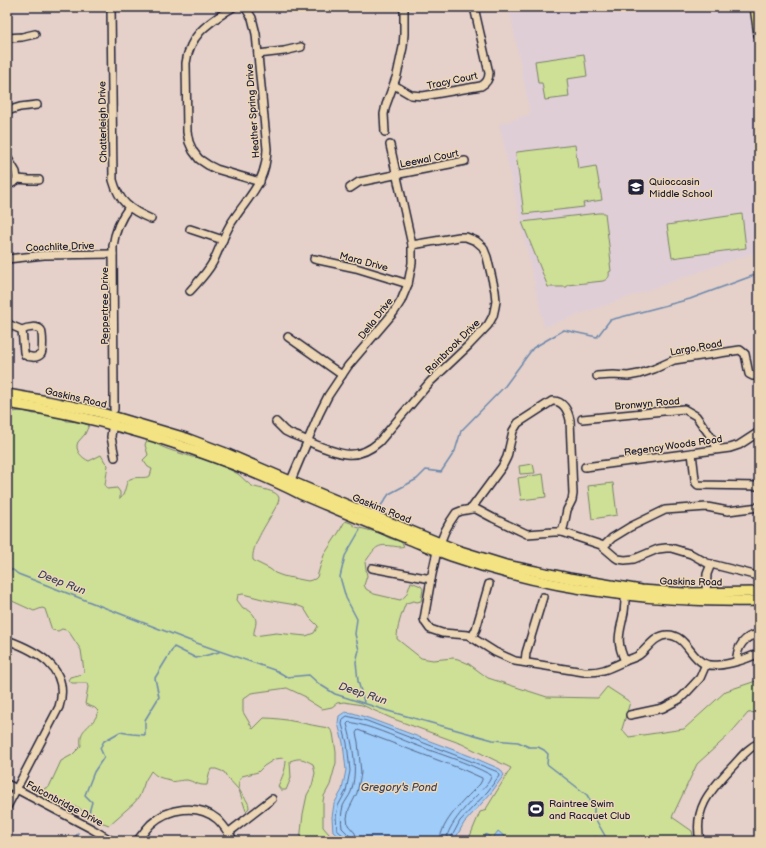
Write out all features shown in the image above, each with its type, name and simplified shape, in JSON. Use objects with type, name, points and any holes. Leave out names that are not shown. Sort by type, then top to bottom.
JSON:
[{"type":"main road","points":[[755,7],[759,35]]},
{"type":"main road","name":"Gaskins Road","points":[[7,394],[79,408],[186,438],[223,452],[289,485],[316,492],[439,547],[457,550],[506,565],[660,599],[693,601],[759,601]]},
{"type":"main road","name":"Gaskins Road","points":[[7,403],[62,413],[113,417]]},
{"type":"main road","name":"Gaskins Road","points":[[625,592],[641,590],[706,593],[759,592]]},
{"type":"street","name":"Chatterleigh Drive","points":[[111,7],[113,180],[120,197],[129,207],[151,219]]},
{"type":"street","points":[[233,7],[204,26],[190,46],[186,63],[187,137],[193,151],[199,159],[208,166],[260,182]]},
{"type":"street","name":"Heather Spring Drive","points":[[190,291],[210,267],[235,218],[260,182],[265,166],[267,149],[255,26],[245,7]]},
{"type":"street","points":[[385,132],[384,114],[386,105],[400,68],[404,47],[404,7]]},
{"type":"street","name":"Tracy Court","points":[[394,85],[411,95],[423,96],[481,86],[486,83],[489,79],[489,72],[474,7]]},
{"type":"street","points":[[7,38],[35,34]]},
{"type":"street","points":[[258,54],[284,51],[301,47]]},
{"type":"street","points":[[7,111],[20,107],[37,105]]},
{"type":"street","name":"Della Drive","points":[[289,485],[325,402],[348,366],[394,312],[401,301],[408,284],[412,263],[412,245],[390,145]]},
{"type":"street","points":[[7,157],[16,172],[17,179]]},
{"type":"street","name":"Leewal Court","points":[[350,188],[359,182],[465,161]]},
{"type":"street","points":[[7,186],[17,179],[39,180]]},
{"type":"street","name":"Peppertree Drive","points":[[115,457],[111,442],[114,390],[113,246],[116,231],[122,217],[129,207]]},
{"type":"street","points":[[190,229],[223,240]]},
{"type":"street","name":"Rainbrook Drive","points":[[276,422],[286,431],[340,454],[356,454],[370,449],[379,442],[430,382],[478,336],[490,321],[493,316],[496,296],[485,250],[480,244],[470,238],[459,237],[412,245]]},
{"type":"street","name":"Coachlite Drive","points":[[7,259],[44,254],[113,254]]},
{"type":"street","name":"Mara Drive","points":[[314,259],[356,268],[408,284]]},
{"type":"street","points":[[7,323],[22,330]]},
{"type":"street","points":[[288,336],[342,375]]},
{"type":"street","name":"Largo Road","points":[[597,376],[613,374],[628,376],[639,374],[674,360],[740,350],[745,354],[749,374],[759,376]]},
{"type":"street","points":[[471,509],[502,467],[507,457],[513,431],[518,423],[552,401],[557,401],[566,408],[570,420],[573,494],[567,510],[562,532]]},
{"type":"street","name":"Bronwyn Road","points":[[582,419],[684,409],[696,416],[718,449]]},
{"type":"street","name":"Regency Woods Road","points":[[585,467],[730,448],[739,445],[759,432]]},
{"type":"street","points":[[692,453],[695,479],[698,485],[759,486]]},
{"type":"street","points":[[603,547],[612,538],[630,527],[666,510],[707,507],[728,511],[759,507]]},
{"type":"street","points":[[759,576],[711,564],[691,554],[671,548],[658,550],[639,558],[625,560],[615,557],[601,545],[562,532],[526,534],[476,509],[471,509],[456,513],[450,522],[439,547],[431,579],[424,619],[430,629],[468,635],[503,656],[515,661],[572,670],[592,672],[611,668],[638,655],[655,639],[661,636],[671,635],[682,641],[706,664],[726,664],[759,653]]},
{"type":"street","points":[[706,593],[707,574],[711,564]]},
{"type":"street","points":[[372,568],[431,579]]},
{"type":"street","points":[[472,637],[476,629],[489,584]]},
{"type":"street","points":[[625,592],[624,612],[618,639],[625,661]]},
{"type":"street","points":[[525,662],[526,653],[543,597]]},
{"type":"street","points":[[737,661],[740,648],[745,640],[753,635],[759,635]]},
{"type":"street","points":[[7,640],[37,654],[46,660],[56,672],[62,690],[59,707],[7,807]]},
{"type":"street","points":[[630,715],[663,708],[680,699],[700,678],[706,664]]},
{"type":"street","points":[[700,841],[698,828],[699,820],[706,798],[744,754],[759,743]]},
{"type":"street","name":"Falconbridge Drive","points":[[7,784],[87,826],[112,841]]},
{"type":"street","points":[[228,833],[272,799]]},
{"type":"street","points":[[137,841],[156,820],[172,812],[185,809],[197,810],[209,814],[218,820],[234,841]]},
{"type":"shaded area","name":"Quioccasin Middle School","points":[[509,7],[749,7],[759,77],[759,251],[544,327],[499,124],[530,114]]},
{"type":"green space","points":[[584,54],[587,76],[567,79],[569,97],[545,100],[542,83],[538,83],[535,61]]},
{"type":"green space","points":[[575,145],[578,169],[596,166],[602,200],[583,203],[584,207],[524,214],[516,154],[517,152]]},
{"type":"green space","points":[[605,213],[611,262],[611,271],[609,272],[608,278],[603,281],[567,285],[567,287],[548,287],[522,222]]},
{"type":"green space","points":[[742,214],[746,248],[672,258],[667,225]]},
{"type":"green space","points":[[7,411],[23,411],[62,418],[67,421],[89,425],[85,434],[78,442],[78,451],[81,456],[89,461],[101,455],[108,465],[105,485],[107,489],[117,488],[120,492],[120,499],[128,480],[150,476],[152,469],[148,467],[143,460],[148,455],[145,445],[149,439],[170,450],[215,463],[238,474],[252,486],[275,493],[279,498],[278,502],[254,548],[253,560],[283,576],[308,581],[315,579],[324,555],[345,521],[356,527],[380,533],[401,542],[404,546],[399,547],[386,545],[378,547],[373,551],[365,562],[367,576],[364,585],[366,589],[374,594],[400,600],[406,595],[411,582],[421,586],[423,589],[421,601],[406,603],[402,612],[397,639],[421,658],[433,660],[458,659],[469,664],[488,678],[547,697],[598,698],[607,687],[630,702],[622,729],[629,737],[684,729],[726,691],[759,680],[759,712],[748,713],[729,735],[697,764],[672,817],[692,831],[694,841],[598,841],[595,836],[595,841],[468,841],[480,812],[487,810],[486,809],[511,768],[462,744],[391,718],[362,705],[344,702],[322,709],[306,699],[306,697],[287,688],[251,693],[243,699],[243,712],[253,729],[264,718],[272,718],[329,728],[333,733],[336,763],[330,785],[324,796],[323,827],[335,841],[300,841],[307,795],[312,786],[315,773],[313,764],[299,759],[290,761],[291,778],[286,790],[281,790],[278,786],[285,767],[286,760],[283,758],[275,759],[258,772],[242,776],[239,781],[239,790],[224,772],[216,769],[211,769],[207,785],[198,784],[187,780],[172,782],[171,780],[162,778],[151,771],[145,781],[139,797],[109,825],[92,819],[78,807],[67,806],[45,800],[40,796],[45,788],[49,787],[61,761],[72,755],[81,746],[81,736],[96,717],[98,711],[95,708],[85,704],[88,687],[87,683],[72,683],[68,680],[70,677],[83,674],[84,671],[81,650],[69,632],[62,629],[58,631],[52,630],[45,609],[42,608],[34,611],[10,600],[7,601]],"holes":[[[243,594],[304,608],[310,618],[318,626],[314,633],[306,636],[276,633],[254,636],[256,622],[255,617],[250,611],[243,608],[237,600],[238,595]]]},
{"type":"green space","points":[[533,464],[535,473],[520,474],[519,466]]},
{"type":"green space","points":[[543,474],[546,497],[521,500],[518,478]]},
{"type":"green space","points":[[613,483],[617,515],[592,519],[588,486]]},
{"type":"green space","points":[[239,790],[246,800],[249,808],[246,811]]},
{"type":"water","name":"Gregory's Pond","points":[[345,712],[368,718],[470,756],[500,769],[504,775],[491,793],[464,823],[454,841],[344,841],[333,832],[332,817],[334,804],[342,790],[346,770],[343,743],[338,723],[339,716]]},
{"type":"water","points":[[498,831],[510,841],[482,840],[486,834],[492,839]]},
{"type":"waterway","points":[[378,510],[389,494],[417,479],[426,470],[441,472],[455,451],[461,431],[505,386],[533,348],[564,330],[597,337],[610,320],[690,299],[752,276],[759,271]]},
{"type":"waterway","points":[[360,530],[345,556],[340,577],[346,598],[357,619],[355,634],[359,650],[356,662],[358,681],[364,702]]},
{"type":"waterway","name":"Deep Run","points":[[7,570],[13,570],[18,574],[188,640],[277,671],[287,677],[309,675],[319,684],[335,694],[388,711],[493,740],[518,742],[529,747],[538,747],[548,754],[547,764],[587,795],[594,807],[596,820],[608,841]]},
{"type":"waterway","points":[[88,816],[92,802],[85,795],[94,772],[104,757],[100,748],[104,741],[120,732],[145,735],[145,720],[159,697],[155,678],[174,647],[196,658],[219,652]]},
{"type":"waterway","points":[[73,841],[78,833]]},
{"type":"place","name":"Quioccasin Middle School","points":[[636,187]]},
{"type":"place","name":"Raintree Swim and Racquet Club","points":[[536,809]]}]
